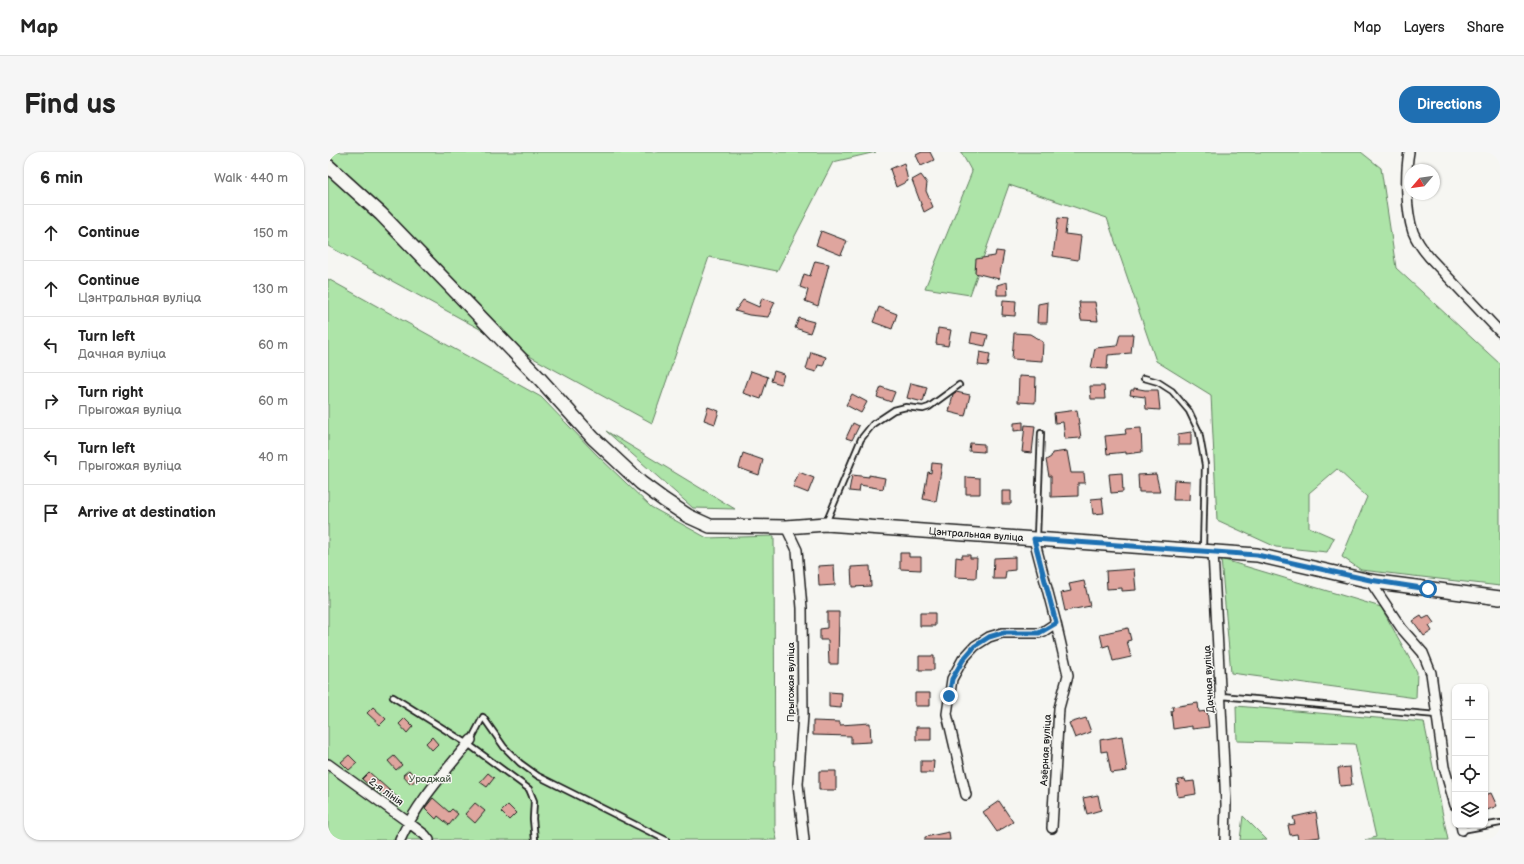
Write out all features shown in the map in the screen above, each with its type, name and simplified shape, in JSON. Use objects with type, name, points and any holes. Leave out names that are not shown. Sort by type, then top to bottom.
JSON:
[{"type":"street","points":[[1409,152],[1406,167],[1408,199],[1411,223],[1421,248],[1500,332]]},
{"type":"street","name":"Цэнтральная вуліца","points":[[328,166],[381,214],[540,379],[593,438],[641,483],[688,516],[710,526],[786,527],[826,524],[1257,555],[1370,580],[1500,598]]},
{"type":"street","name":"Прыгожая вуліца","points":[[786,527],[797,550],[802,608],[803,715],[798,784],[804,840]]},
{"type":"street","points":[[966,796],[946,714],[952,679],[963,660],[975,646],[989,637],[1002,633],[1039,633],[1056,623],[1036,539]]},
{"type":"street","name":"Дачная вуліца","points":[[1208,551],[1221,696],[1226,804],[1225,840]]},
{"type":"street","points":[[1370,580],[1402,629],[1423,653],[1431,673],[1444,767],[1452,795]]},
{"type":"street","name":"Азёрная вуліца","points":[[1052,828],[1059,708],[1068,676],[1056,623]]},
{"type":"street","points":[[400,840],[408,822],[424,797],[470,742]]},
{"type":"street","name":"2-я лінія","points":[[328,764],[408,822],[429,840]]},
{"type":"lane","points":[[1144,378],[1158,382],[1172,391],[1189,411],[1198,432],[1204,465],[1208,551]]},
{"type":"lane","points":[[826,524],[861,439],[872,424],[894,410],[906,408],[923,409],[929,407],[959,385]]},
{"type":"lane","points":[[1036,539],[1041,433]]},
{"type":"lane","points":[[1221,696],[1437,715]]},
{"type":"lane","points":[[393,697],[470,742],[529,788],[534,801],[533,819],[535,840]]},
{"type":"lane","points":[[470,742],[483,717],[504,746],[520,763],[538,776],[666,840]]},
{"type":"lane","points":[[1488,825],[1500,823]]},
{"type":"green space","points":[[328,152],[876,152],[833,162],[777,271],[709,257],[652,423],[328,246]]},
{"type":"green space","points":[[961,152],[1361,152],[1381,168],[1396,268],[1500,364],[1500,586],[1361,570],[1342,557],[1367,497],[1337,469],[1309,493],[1309,527],[1334,538],[1327,552],[1276,547],[1217,520],[1211,395],[1156,361],[1107,218],[1009,185],[970,295],[925,288],[972,172]]},
{"type":"green space","name":"Ураджай","points":[[328,279],[541,397],[597,455],[651,507],[707,538],[774,536],[775,830],[777,840],[328,840]]},
{"type":"green space","points":[[606,431],[735,509],[693,508]]},
{"type":"green space","points":[[1221,559],[1381,607],[1417,672],[1416,698],[1231,673]]},
{"type":"green space","points":[[1236,706],[1424,722],[1448,840],[1365,840],[1376,837],[1355,744],[1237,741]]},
{"type":"green space","points":[[1243,816],[1267,840],[1240,840]]},
{"type":"building","points":[[922,152],[930,152],[934,160],[921,166],[916,155]]},
{"type":"building","points":[[904,163],[908,181],[896,187],[890,169]]},
{"type":"building","points":[[921,175],[927,183],[926,191],[933,207],[924,212],[912,180]]},
{"type":"building","points":[[1058,218],[1067,219],[1065,234],[1081,236],[1078,260],[1053,256]]},
{"type":"building","points":[[821,231],[847,241],[841,255],[816,245]]},
{"type":"building","points":[[996,251],[1004,252],[999,279],[975,273],[976,259],[995,256]]},
{"type":"building","points":[[815,261],[829,264],[818,306],[805,301],[808,290],[800,287],[804,274],[810,276]]},
{"type":"building","points":[[1007,282],[1008,295],[997,295],[997,285]]},
{"type":"building","points":[[762,298],[775,302],[768,317],[749,315],[735,311],[743,300],[759,307]]},
{"type":"building","points":[[1003,300],[1016,301],[1015,316],[1002,315]]},
{"type":"building","points":[[1048,302],[1047,323],[1037,323],[1038,304]]},
{"type":"building","points":[[1079,302],[1095,302],[1098,321],[1081,320]]},
{"type":"building","points":[[879,307],[897,314],[892,329],[873,322]]},
{"type":"building","points":[[799,318],[814,322],[810,333],[795,328]]},
{"type":"building","points":[[938,328],[951,330],[948,346],[936,344]]},
{"type":"building","points":[[972,332],[988,335],[985,346],[970,343]]},
{"type":"building","points":[[1014,333],[1030,334],[1043,342],[1042,361],[1012,359]]},
{"type":"building","points":[[1120,334],[1133,334],[1131,353],[1108,355],[1107,369],[1091,368],[1095,348],[1117,346]]},
{"type":"building","points":[[811,352],[826,357],[823,366],[818,365],[816,372],[806,369]]},
{"type":"building","points":[[980,352],[990,354],[988,366],[978,365]]},
{"type":"building","points":[[751,371],[768,377],[761,399],[743,393]]},
{"type":"building","points":[[774,371],[784,374],[781,384],[771,381]]},
{"type":"building","points":[[1019,376],[1036,377],[1035,403],[1018,402]]},
{"type":"building","points":[[911,383],[927,387],[923,402],[907,398]]},
{"type":"building","points":[[1090,386],[1104,386],[1105,399],[1091,399]]},
{"type":"building","points":[[881,387],[895,392],[891,402],[877,397]]},
{"type":"building","points":[[1134,388],[1158,390],[1160,410],[1146,409],[1145,397],[1130,395],[1131,390],[1134,390]]},
{"type":"building","points":[[956,392],[970,395],[965,416],[949,412],[953,394]]},
{"type":"building","points":[[852,394],[867,402],[861,413],[846,405]]},
{"type":"building","points":[[708,407],[719,411],[715,424],[704,420]]},
{"type":"building","points":[[1077,410],[1081,438],[1065,439],[1063,422],[1055,423],[1054,413]]},
{"type":"building","points":[[1023,422],[1023,430],[1014,431],[1014,423]]},
{"type":"building","points":[[853,423],[859,426],[852,440],[846,438]]},
{"type":"building","points":[[1025,425],[1035,426],[1032,453],[1022,452]]},
{"type":"building","points":[[1141,428],[1142,452],[1107,454],[1105,436],[1126,434],[1125,429]]},
{"type":"building","points":[[1191,432],[1191,445],[1178,445],[1178,434]]},
{"type":"building","points":[[970,443],[984,444],[984,452],[969,451]]},
{"type":"building","points":[[1067,451],[1071,473],[1084,473],[1085,483],[1078,483],[1078,496],[1051,497],[1051,476],[1049,476],[1046,460],[1051,457],[1052,453]]},
{"type":"building","points":[[743,453],[763,460],[759,475],[739,468]]},
{"type":"building","points":[[932,463],[942,464],[936,502],[923,499],[928,472],[931,473]]},
{"type":"building","points":[[799,472],[814,478],[808,493],[793,487]]},
{"type":"building","points":[[1122,473],[1123,492],[1111,493],[1109,474]]},
{"type":"building","points":[[1156,474],[1160,492],[1139,492],[1138,475]]},
{"type":"building","points":[[852,475],[869,477],[869,475],[885,478],[883,489],[860,485],[859,492],[849,491]]},
{"type":"building","points":[[966,477],[980,478],[980,494],[966,494]]},
{"type":"building","points":[[1174,480],[1190,481],[1189,500],[1173,500]]},
{"type":"building","points":[[1002,491],[1011,491],[1011,504],[1002,504]]},
{"type":"building","points":[[1102,498],[1104,513],[1093,514],[1091,499]]},
{"type":"building","points":[[900,553],[909,553],[909,557],[921,557],[921,570],[900,569]]},
{"type":"building","points":[[962,555],[970,555],[970,558],[977,558],[976,578],[955,577],[956,557],[962,558]]},
{"type":"building","points":[[1015,557],[1015,570],[1006,571],[1005,579],[993,579],[994,558]]},
{"type":"building","points":[[834,565],[835,585],[819,586],[818,566]]},
{"type":"building","points":[[870,566],[871,586],[852,587],[851,567]]},
{"type":"building","points":[[1134,569],[1136,590],[1122,591],[1122,588],[1107,589],[1106,571]]},
{"type":"building","points":[[1084,581],[1090,606],[1065,611],[1061,593],[1071,591],[1069,584]]},
{"type":"building","points":[[827,612],[839,612],[838,664],[829,664],[828,640],[820,640],[820,629],[827,628]]},
{"type":"building","points":[[920,613],[935,613],[935,626],[920,626]]},
{"type":"building","points":[[1421,616],[1423,619],[1429,616],[1434,623],[1429,626],[1432,631],[1424,636],[1413,621]]},
{"type":"building","points":[[1128,628],[1131,640],[1127,641],[1131,657],[1113,661],[1109,645],[1103,647],[1100,634]]},
{"type":"building","points":[[919,656],[934,656],[934,670],[919,670]]},
{"type":"building","points":[[829,692],[842,693],[841,708],[829,707]]},
{"type":"building","points":[[915,693],[930,693],[930,706],[915,706]]},
{"type":"building","points":[[1198,703],[1199,712],[1207,711],[1209,727],[1192,729],[1192,726],[1173,729],[1172,707]]},
{"type":"building","points":[[373,707],[386,719],[380,725],[367,713]]},
{"type":"building","points":[[405,718],[413,726],[407,733],[399,724]]},
{"type":"building","points":[[1086,718],[1091,732],[1075,738],[1069,723]]},
{"type":"building","points":[[813,721],[840,722],[840,725],[870,723],[871,742],[851,743],[851,736],[813,735]]},
{"type":"building","points":[[916,727],[931,727],[931,740],[916,740]]},
{"type":"building","points":[[1122,736],[1127,771],[1111,773],[1107,751],[1101,752],[1100,740]]},
{"type":"building","points":[[432,737],[438,744],[432,750],[426,743]]},
{"type":"building","points":[[349,755],[357,763],[349,770],[341,762]]},
{"type":"building","points":[[394,756],[402,765],[396,770],[388,761]]},
{"type":"building","points":[[921,761],[934,761],[933,773],[921,773]]},
{"type":"building","points":[[1350,767],[1352,785],[1340,786],[1338,768]]},
{"type":"building","points":[[409,770],[417,779],[411,784],[403,775]]},
{"type":"building","points":[[819,771],[836,771],[836,790],[819,790]]},
{"type":"building","points":[[369,772],[399,799],[394,804],[362,779]]},
{"type":"building","points":[[488,773],[494,778],[487,787],[480,782]]},
{"type":"building","points":[[1185,779],[1186,782],[1194,781],[1196,794],[1178,797],[1176,785],[1179,784],[1178,780]]},
{"type":"building","points":[[1491,793],[1497,806],[1488,810],[1488,794]]},
{"type":"building","points":[[1098,795],[1101,810],[1087,814],[1083,798]]},
{"type":"building","points":[[433,798],[449,812],[452,809],[458,814],[449,825],[438,816],[436,819],[425,808]]},
{"type":"building","points":[[999,801],[1013,822],[997,832],[983,812]]},
{"type":"building","points":[[475,803],[485,811],[475,823],[465,814]]},
{"type":"building","points":[[508,805],[516,813],[509,820],[501,812]]},
{"type":"building","points":[[1316,812],[1320,837],[1298,840],[1297,834],[1290,835],[1288,825],[1295,824],[1293,817]]},
{"type":"building","points":[[949,832],[950,840],[925,840],[925,837]]},
{"type":"route","points":[[949,696],[952,679],[963,660],[975,646],[989,637],[1002,633],[1039,633],[1056,623],[1034,539],[1257,555],[1370,580],[1428,589]]}]
